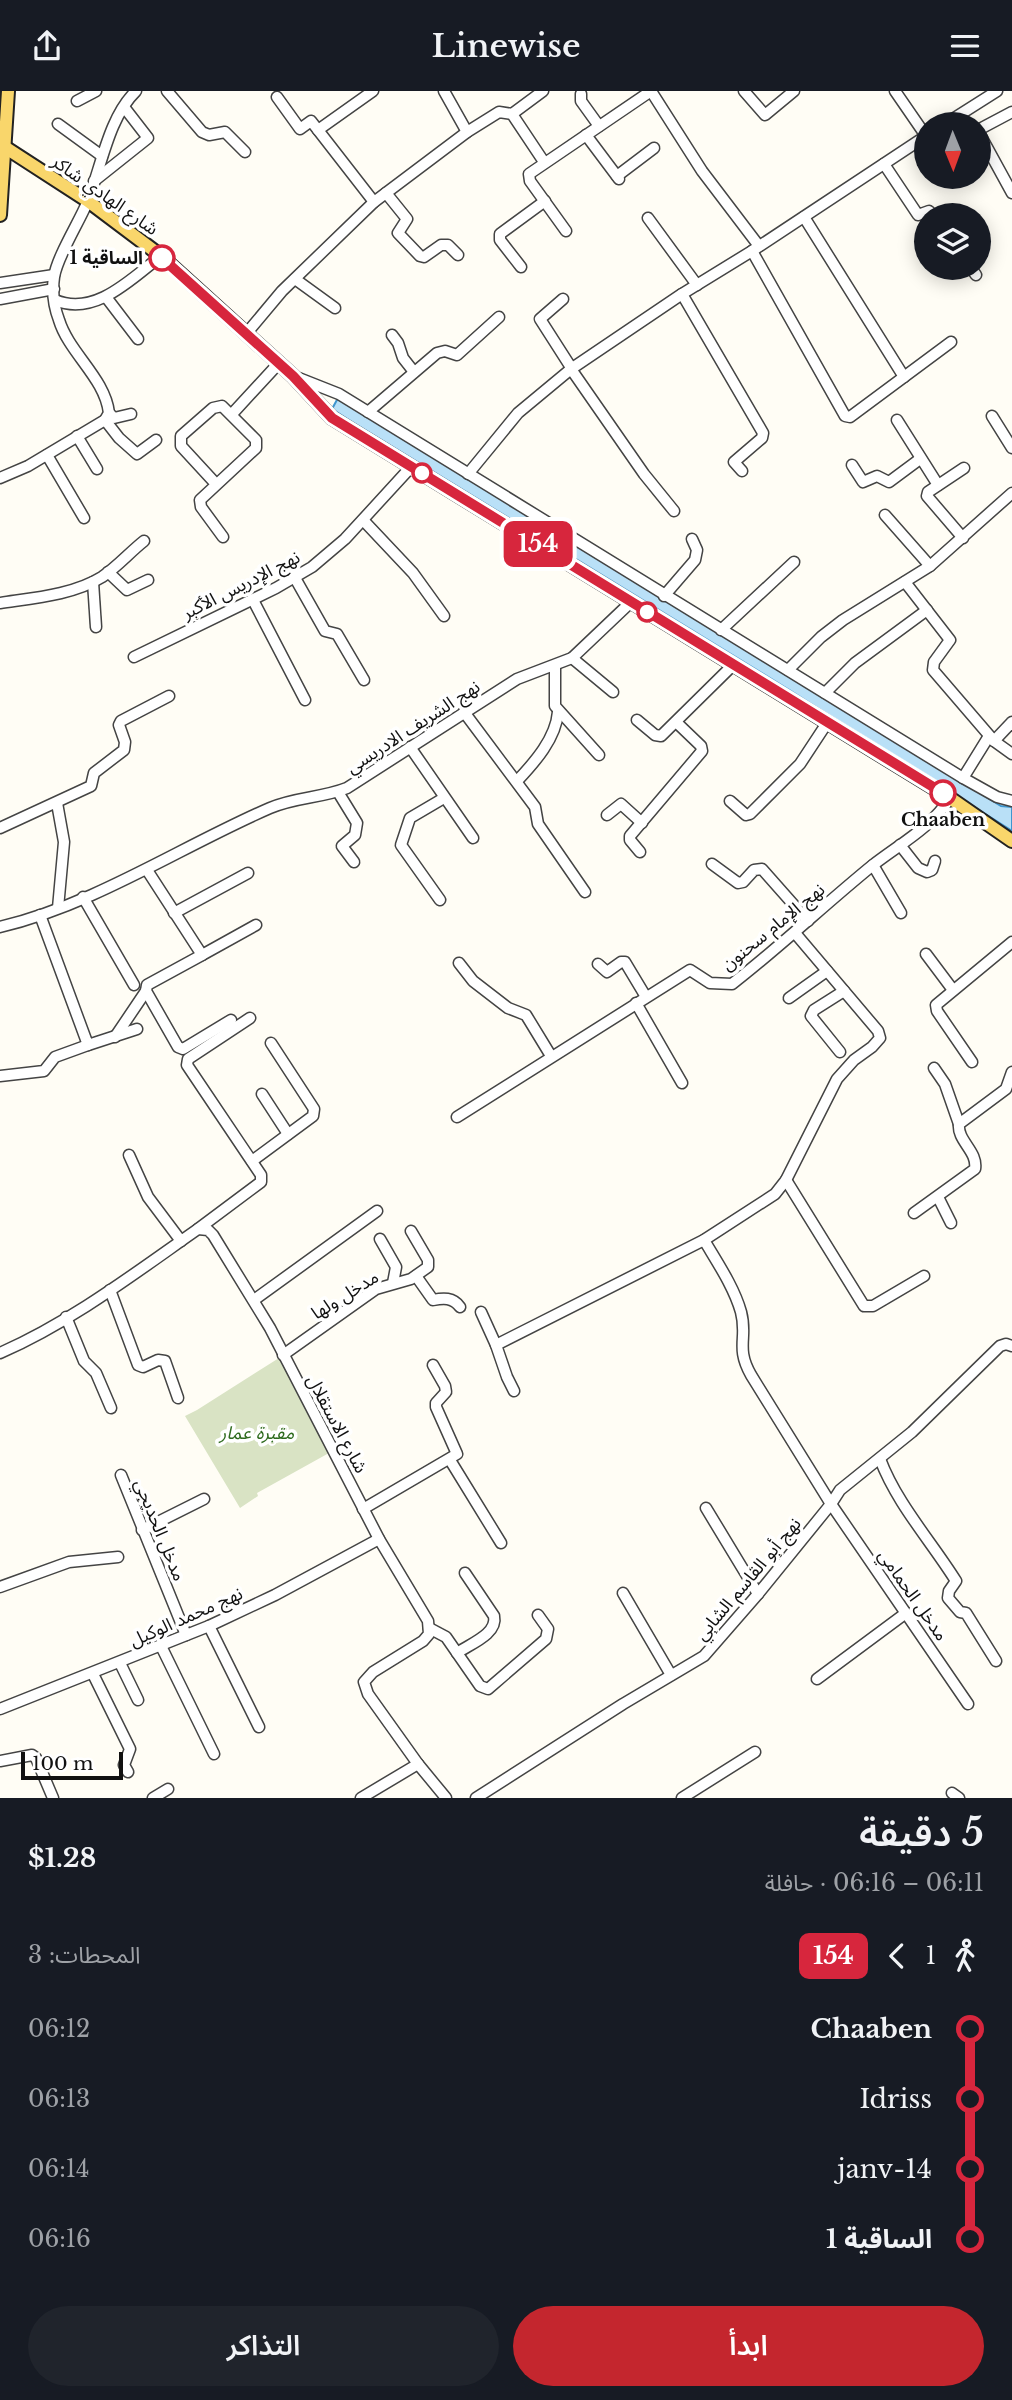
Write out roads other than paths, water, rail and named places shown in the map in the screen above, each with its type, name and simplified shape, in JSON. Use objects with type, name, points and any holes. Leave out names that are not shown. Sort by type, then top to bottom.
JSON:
[{"type":"main road","points":[[0,215],[2,146],[8,91]]},
{"type":"main road","name":"شارع الهادي شاكر","points":[[2,146],[88,201],[161,256],[293,376],[332,418],[950,798],[1012,841]]},
{"type":"street","points":[[76,101],[96,91]]},
{"type":"street","points":[[167,91],[202,132],[209,135],[225,132],[245,152]]},
{"type":"street","points":[[318,130],[373,91]]},
{"type":"street","points":[[443,91],[467,132]]},
{"type":"street","points":[[246,334],[295,279],[374,202],[467,132],[499,112],[512,114],[543,91]]},
{"type":"street","points":[[566,230],[528,177],[531,171],[651,91],[756,248],[845,416],[850,418],[951,342]]},
{"type":"street","points":[[744,91],[766,115],[794,91]]},
{"type":"street","points":[[895,91],[914,119]]},
{"type":"street","points":[[961,112],[985,94],[997,91]]},
{"type":"street","points":[[133,92],[102,156],[88,201],[54,275],[54,295],[60,323],[106,399],[107,417],[119,438],[137,454],[156,440]]},
{"type":"street","points":[[581,94],[581,100],[599,126]]},
{"type":"street","points":[[277,97],[300,129],[311,121],[374,202]]},
{"type":"street","points":[[93,181],[148,138],[124,107]]},
{"type":"street","points":[[991,123],[1012,112]]},
{"type":"street","points":[[512,114],[544,162]]},
{"type":"street","points":[[58,124],[102,156]]},
{"type":"street","points":[[586,135],[618,178],[653,148]]},
{"type":"street","points":[[468,474],[518,413],[572,369],[682,294],[914,144]]},
{"type":"street","points":[[991,154],[1012,193]]},
{"type":"street","points":[[884,164],[914,211]]},
{"type":"street","points":[[387,193],[407,219],[398,233],[420,256],[424,257],[446,244],[458,255]]},
{"type":"street","points":[[521,267],[500,240],[500,234],[545,201]]},
{"type":"street","points":[[804,217],[904,377]]},
{"type":"street","points":[[648,218],[697,285]]},
{"type":"street","points":[[0,299],[54,295],[73,305],[106,297],[161,256]]},
{"type":"street","points":[[0,283],[54,275]]},
{"type":"street","points":[[295,279],[335,308]]},
{"type":"street","points":[[682,294],[763,433],[762,438],[734,462],[742,471]]},
{"type":"street","points":[[106,297],[138,338]]},
{"type":"street","points":[[563,299],[540,319],[644,474],[674,511]]},
{"type":"street","points":[[368,412],[440,351],[457,355],[499,317]]},
{"type":"street","points":[[392,335],[398,343],[402,358],[414,372]]},
{"type":"street","points":[[232,414],[279,363]]},
{"type":"street","points":[[293,376],[339,394],[962,778],[997,797],[1012,801]]},
{"type":"street","points":[[216,484],[181,446],[181,436],[213,408],[222,406],[256,440],[256,448],[200,500],[201,507],[223,537]]},
{"type":"street","points":[[0,478],[47,455],[107,417],[131,414]]},
{"type":"street","points":[[992,416],[1012,447]]},
{"type":"street","points":[[897,420],[939,485]]},
{"type":"street","points":[[77,436],[97,470]]},
{"type":"street","points":[[47,455],[84,518]]},
{"type":"street","points":[[852,465],[863,482],[877,476],[887,482],[920,459]]},
{"type":"street","name":"نهج الإدريس الأكبر","points":[[134,657],[295,578],[345,539],[411,467]]},
{"type":"street","points":[[963,538],[928,498],[928,492],[964,468]]},
{"type":"street","points":[[788,670],[821,637],[843,620],[930,566],[1012,492]]},
{"type":"street","points":[[886,515],[930,566]]},
{"type":"street","points":[[363,520],[413,573],[444,616]]},
{"type":"street","points":[[664,596],[695,560],[697,550],[692,539]]},
{"type":"street","points":[[0,603],[41,596],[93,582],[144,541]]},
{"type":"street","points":[[721,630],[794,562]]},
{"type":"street","points":[[108,572],[127,590],[148,580]]},
{"type":"street","points":[[295,578],[325,631],[337,633],[364,680]]},
{"type":"street","points":[[93,582],[96,627]]},
{"type":"street","points":[[905,582],[950,641],[932,667],[991,739],[1012,754]]},
{"type":"street","points":[[253,600],[305,700]]},
{"type":"street","name":"نهج الشريف الادريسي","points":[[0,927],[40,915],[147,870],[276,805],[338,792],[517,679],[572,658],[632,601]]},
{"type":"street","points":[[825,693],[855,663],[927,610]]},
{"type":"street","points":[[572,658],[613,692]]},
{"type":"street","points":[[517,781],[538,758],[557,726],[555,666]]},
{"type":"street","points":[[638,720],[658,736],[664,734],[733,666]]},
{"type":"street","points":[[0,828],[91,786],[94,773],[124,750],[125,742],[119,725],[121,721],[169,696]]},
{"type":"street","points":[[464,712],[535,807],[538,824],[585,892]]},
{"type":"street","points":[[558,712],[599,755]]},
{"type":"street","points":[[640,852],[630,839],[701,754],[701,746],[676,722]]},
{"type":"street","points":[[962,778],[991,739],[1012,722]]},
{"type":"street","points":[[730,801],[746,815],[750,814],[803,761],[827,723]]},
{"type":"street","points":[[410,747],[473,838]]},
{"type":"street","points":[[338,792],[357,823],[355,835],[342,846],[354,862]]},
{"type":"street","points":[[440,901],[401,845],[410,818],[444,798]]},
{"type":"street","name":"نهج الإمام سحنون","points":[[457,1117],[690,971],[710,983],[732,984],[873,865],[940,814],[950,798]]},
{"type":"street","points":[[57,803],[64,842],[58,908]]},
{"type":"street","points":[[607,815],[621,804],[642,823]]},
{"type":"street","points":[[900,845],[918,867],[932,870],[935,861]]},
{"type":"street","points":[[712,864],[738,883],[743,883],[754,870],[762,869],[808,921]]},
{"type":"street","points":[[873,865],[901,913]]},
{"type":"street","points":[[147,870],[202,955]]},
{"type":"street","points":[[174,913],[248,873]]},
{"type":"street","points":[[83,897],[134,985]]},
{"type":"street","points":[[40,915],[88,1045]]},
{"type":"street","points":[[115,1038],[146,991],[147,985],[256,925]]},
{"type":"street","points":[[496,1345],[704,1240],[775,1194],[786,1180],[837,1079],[880,1038],[878,1031],[795,933]]},
{"type":"street","points":[[972,1062],[936,1009],[938,1002],[1012,942]]},
{"type":"street","points":[[926,954],[953,990]]},
{"type":"street","points":[[598,964],[607,972],[625,962],[646,997]]},
{"type":"street","points":[[458,963],[473,981],[508,1008],[526,1015],[551,1056]]},
{"type":"street","points":[[789,998],[827,971]]},
{"type":"street","points":[[146,991],[178,1047],[183,1049],[231,1020]]},
{"type":"street","points":[[840,1052],[811,1016],[814,1010],[844,991]]},
{"type":"street","points":[[636,1003],[682,1083]]},
{"type":"street","points":[[0,1353],[110,1290],[261,1182],[261,1175],[187,1065],[188,1059],[250,1018]]},
{"type":"street","points":[[0,1076],[44,1072],[55,1056],[137,1029]]},
{"type":"street","points":[[252,1161],[313,1116],[314,1109],[271,1043]]},
{"type":"street","points":[[914,1213],[975,1169],[974,1156],[959,1133],[959,1124],[945,1084],[934,1068]]},
{"type":"street","points":[[959,1124],[1006,1089],[1012,1073]]},
{"type":"street","points":[[262,1094],[288,1134]]},
{"type":"street","points":[[129,1155],[148,1197],[181,1241]]},
{"type":"street","points":[[786,1180],[864,1306],[873,1306],[924,1276]]},
{"type":"street","points":[[937,1196],[951,1223]]},
{"type":"street","points":[[254,1300],[377,1211]]},
{"type":"street","name":"شارع الاستقلال","points":[[198,1229],[208,1230],[213,1235],[254,1300],[379,1539],[425,1615],[429,1628]]},
{"type":"street","points":[[411,1231],[428,1260],[428,1266],[416,1276],[432,1300],[443,1297],[460,1307]]},
{"type":"street","points":[[380,1239],[396,1267],[393,1283]]},
{"type":"street","name":"مدخل الحمامي","points":[[704,1240],[741,1314],[741,1354],[744,1364],[831,1504],[924,1636],[968,1704]]},
{"type":"street","name":"مدخل ولها","points":[[283,1355],[376,1289],[416,1276]]},
{"type":"street","points":[[110,1290],[138,1366],[143,1367],[158,1360],[165,1361],[178,1398]]},
{"type":"street","points":[[481,1312],[514,1391]]},
{"type":"street","points":[[66,1317],[84,1361],[96,1373],[111,1408]]},
{"type":"street","name":"نهج أبو القاسم الشابي","points":[[476,1798],[704,1656],[758,1594],[840,1490],[912,1432],[1000,1346],[1012,1346]]},
{"type":"street","points":[[363,1509],[455,1457],[457,1451],[436,1407],[436,1403],[446,1392],[433,1365]]},
{"type":"street","points":[[880,1459],[918,1528],[936,1549],[956,1581],[948,1598],[960,1612],[967,1613],[972,1619],[996,1661]]},
{"type":"street","points":[[450,1460],[502,1543]]},
{"type":"street","name":"مدخل الحديجي","points":[[121,1475],[186,1635]]},
{"type":"street","points":[[142,1529],[204,1499]]},
{"type":"street","points":[[706,1508],[758,1594]]},
{"type":"street","name":"نهج محمد الوكيل","points":[[0,1709],[209,1626],[275,1595],[379,1539]]},
{"type":"street","points":[[0,1587],[69,1562],[118,1557]]},
{"type":"street","points":[[457,1653],[488,1633],[495,1623],[494,1616],[465,1573]]},
{"type":"street","points":[[623,1593],[671,1675]]},
{"type":"street","points":[[817,1679],[906,1613]]},
{"type":"street","points":[[446,1798],[368,1694],[364,1682],[373,1672],[423,1641],[429,1634],[429,1628],[442,1633],[480,1686],[488,1689],[546,1639],[548,1629],[538,1615]]},
{"type":"street","points":[[209,1626],[259,1727]]},
{"type":"street","points":[[161,1646],[214,1754]]},
{"type":"street","points":[[120,1663],[138,1700]]},
{"type":"street","points":[[93,1674],[130,1749],[124,1765],[128,1772]]},
{"type":"street","points":[[682,1798],[755,1752]]},
{"type":"street","points":[[0,1761],[32,1755],[36,1758],[53,1798]]},
{"type":"street","points":[[361,1798],[418,1764]]},
{"type":"street","points":[[153,1798],[168,1789]]},
{"type":"water","points":[[338,398],[1001,806],[1012,807],[1012,831],[791,691],[349,420],[332,409]]},
{"type":"place","name":"الساقية 1","points":[[162,258]]},
{"type":"place","name":"Chaaben","points":[[943,793]]},
{"type":"park label","name":"مقبرة عمار","points":[[257,1433]]}]
